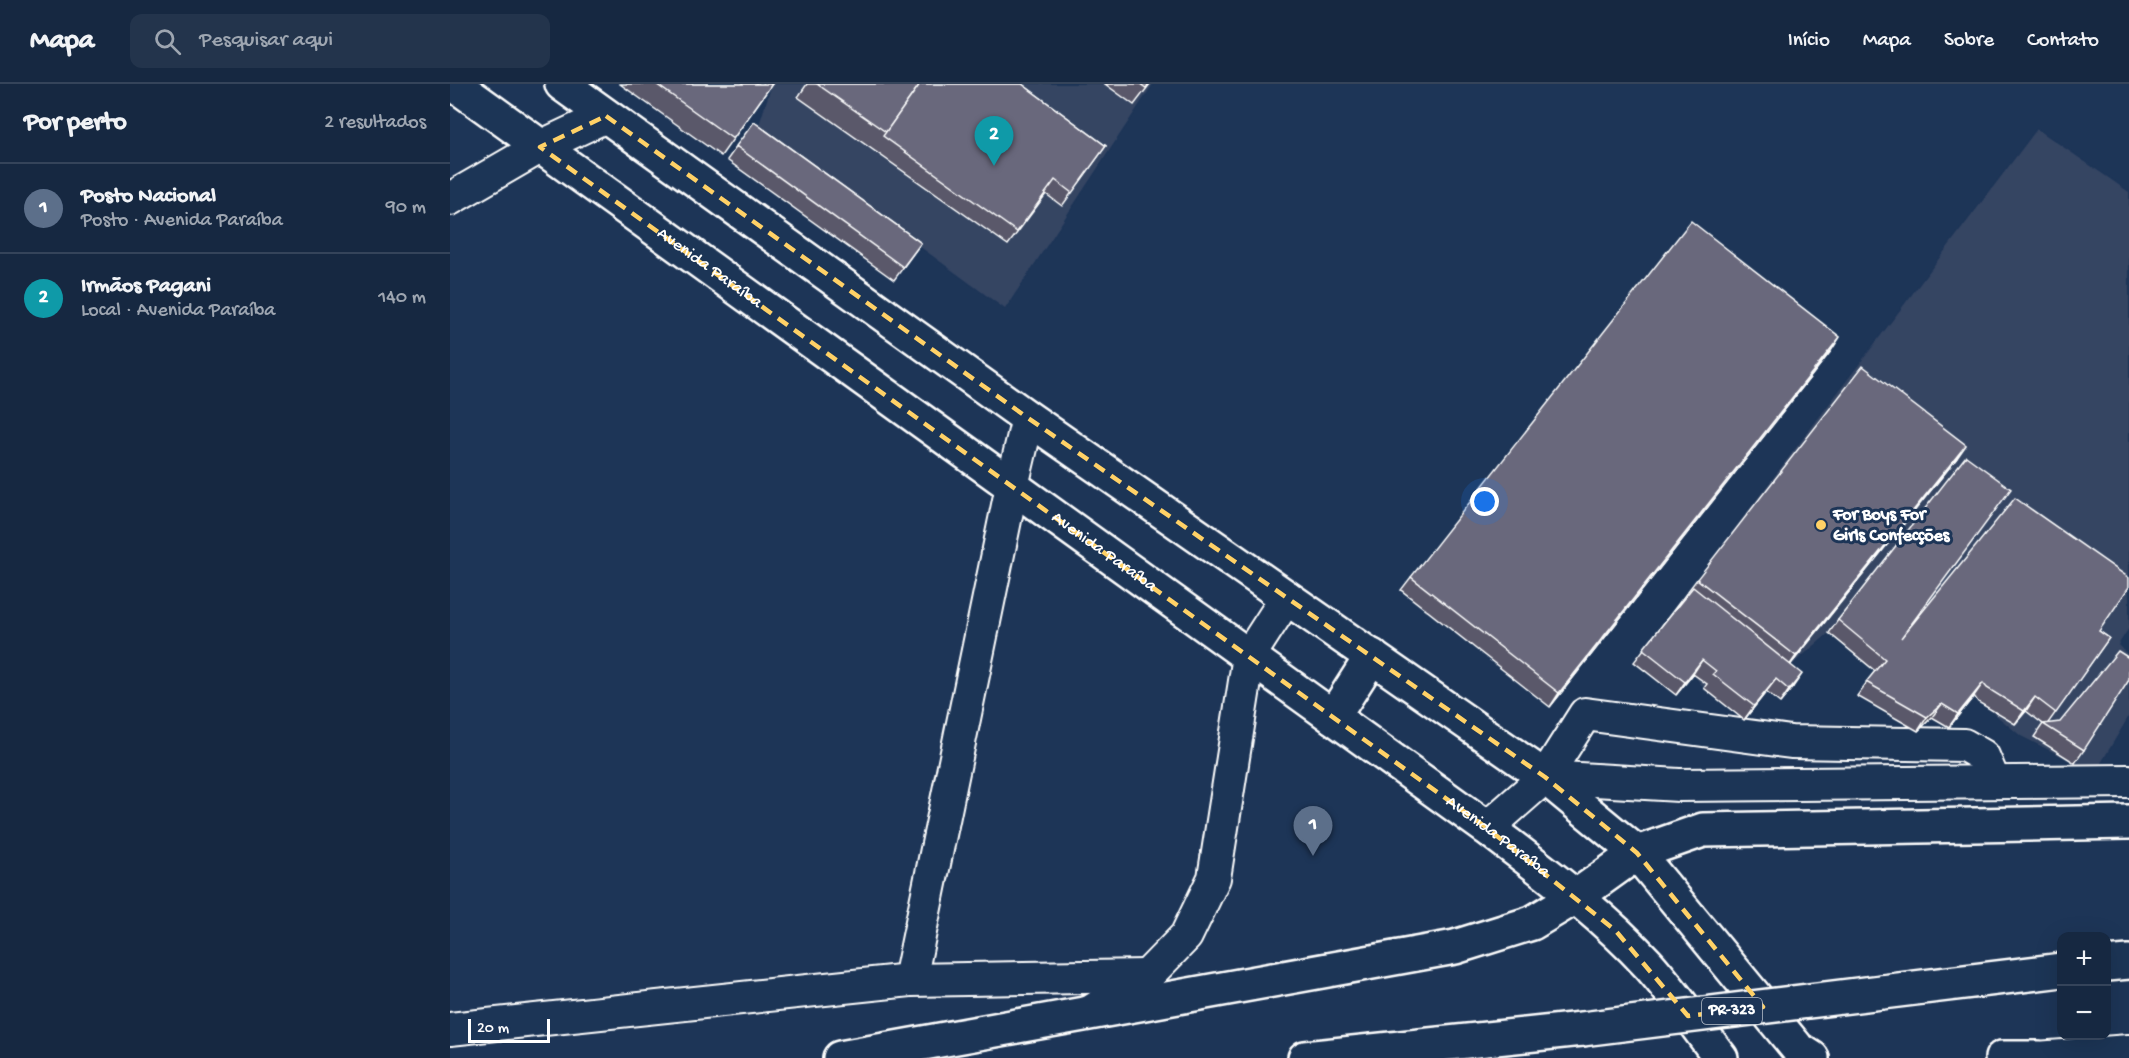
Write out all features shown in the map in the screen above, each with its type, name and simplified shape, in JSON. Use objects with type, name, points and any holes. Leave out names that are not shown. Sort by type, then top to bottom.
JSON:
[{"type":"main road","name":"Avenida Paraíba","points":[[454,84],[1487,828],[1576,896],[1615,930],[1649,965],[1721,1058]]},
{"type":"main road","points":[[562,84],[1028,418],[1545,777],[1637,853],[1798,1049],[1812,1058]]},
{"type":"main road","points":[[1333,717],[1372,656]]},
{"type":"main road","points":[[840,1058],[1455,947],[1532,922],[1576,896],[1637,853],[1703,830],[2129,822]]},
{"type":"main road","points":[[2111,964],[2129,962]]},
{"type":"main road","name":"PR-323","points":[[1305,1058],[1582,1029],[2057,970]]},
{"type":"main road","points":[[2002,1058],[2037,1058]]},
{"type":"street","points":[[450,199],[540,147],[606,116]]},
{"type":"street","points":[[910,980],[1028,418]]},
{"type":"street","points":[[1087,1013],[1147,976],[1186,936],[1214,878],[1249,656],[1287,597]]},
{"type":"street","points":[[1487,828],[1545,777],[1585,714],[1791,742],[1964,745],[1983,756],[1994,782]]},
{"type":"street","points":[[1545,777],[1679,785],[2129,782]]},
{"type":"street","points":[[450,1029],[910,980],[1147,976]]},
{"type":"street","points":[[2037,1058],[2129,1051]]},
{"type":"highlighted area","points":[[606,116],[1028,418],[1545,777],[1637,853],[1763,1007],[1688,1016],[1615,930],[1487,828],[540,147]]},
{"type":"shaded area","points":[[772,84],[1153,84],[1005,309],[758,128]]},
{"type":"shaded area","points":[[2037,129],[2129,192],[2129,628],[2118,645],[2129,656],[2129,716],[2095,773],[2021,736],[1974,697],[1949,727],[1932,718],[1918,731],[1857,696],[1875,672],[1829,633],[1787,669],[1780,703],[1766,692],[1744,720],[1704,688],[1693,674],[1676,695],[1634,662]]},
{"type":"building","points":[[656,84],[772,84],[733,139]]},
{"type":"building","points":[[817,84],[920,84],[886,132]]},
{"type":"building","points":[[920,84],[1022,84],[1106,146],[1072,193],[1055,180],[1017,232],[883,136]]},
{"type":"building","points":[[754,122],[921,243],[903,267],[736,146]]},
{"type":"building","points":[[1691,221],[1840,337],[1559,693],[1411,577]]},
{"type":"building","name":"For Boys For Girls Confecções","points":[[1863,366],[1966,445],[1796,656],[1697,579]]},
{"type":"building","name":"For Boys For Girls Confecções","points":[[1966,456],[2011,489],[1901,638],[2015,498],[2129,578],[2129,587],[2099,631],[2109,638],[2056,713],[2035,697],[2024,711],[1987,688],[1983,683],[1958,714],[1942,704],[1927,717],[1866,682],[1885,659],[1838,620]]},
{"type":"building","points":[[1693,587],[1802,674],[1789,690],[1776,679],[1754,706],[1713,674],[1716,671],[1702,660],[1685,682],[1643,649]]},
{"type":"building","points":[[2118,651],[2129,658],[2129,680],[2084,750],[2043,724],[2060,722]]},
{"type":"place","name":"Irmãos Pagani","points":[[994,166]]},
{"type":"place","name":"For Boys For Girls Confecções","points":[[1821,525]]},
{"type":"place","name":"Posto Nacional","points":[[1313,856]]}]
